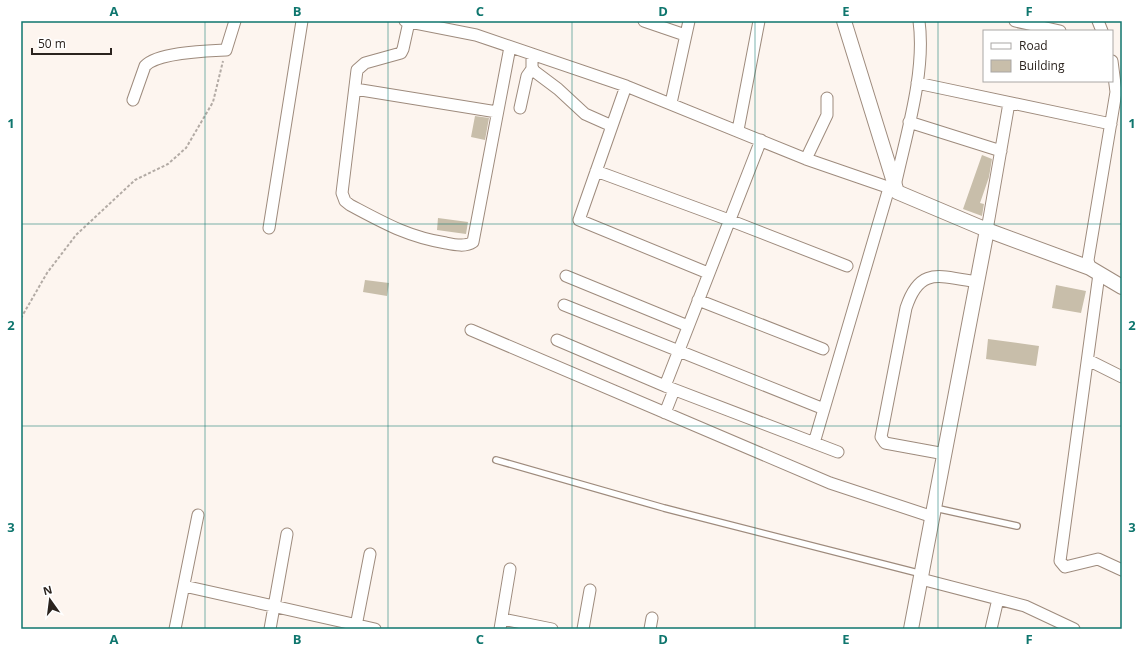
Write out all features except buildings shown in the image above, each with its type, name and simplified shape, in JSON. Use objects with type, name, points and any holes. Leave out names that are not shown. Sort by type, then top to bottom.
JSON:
[{"type":"street","points":[[134,100],[145,66],[153,60],[185,54],[226,50],[235,21]]},
{"type":"street","points":[[269,228],[302,21]]},
{"type":"street","points":[[510,47],[473,242],[468,245],[455,245],[422,239],[403,232],[345,201],[342,193],[357,70],[361,65],[400,53],[403,49],[407,21],[421,22],[476,34],[671,103],[806,160],[893,188],[988,230],[1094,271],[1122,287]]},
{"type":"street","points":[[644,21],[685,35]]},
{"type":"street","points":[[671,103],[689,21]]},
{"type":"street","points":[[738,130],[759,21]]},
{"type":"street","points":[[844,21],[893,188]]},
{"type":"street","points":[[814,443],[893,188],[917,83],[921,54],[919,21]]},
{"type":"street","points":[[1015,21],[1056,30]]},
{"type":"street","points":[[520,108],[527,76],[532,69],[532,54]]},
{"type":"street","points":[[532,69],[585,114],[612,126]]},
{"type":"street","points":[[1113,69],[1116,92],[1088,260],[1094,271],[1088,360],[1060,561],[1064,567],[1098,559],[1122,570]]},
{"type":"street","points":[[917,83],[1111,124]]},
{"type":"street","points":[[626,86],[579,218],[580,222],[708,273]]},
{"type":"street","points":[[355,89],[498,112]]},
{"type":"street","points":[[806,160],[827,115],[827,98]]},
{"type":"street","points":[[911,629],[988,230],[1010,103]]},
{"type":"street","points":[[909,122],[1001,151]]},
{"type":"street","points":[[665,413],[679,351],[708,273],[761,140]]},
{"type":"street","points":[[596,172],[729,220],[847,266]]},
{"type":"street","points":[[566,276],[688,326]]},
{"type":"street","points":[[945,454],[885,443],[881,436],[906,308],[911,292],[917,284],[933,277],[978,282]]},
{"type":"street","points":[[698,300],[823,349]]},
{"type":"street","points":[[564,305],[824,409]]},
{"type":"street","points":[[471,330],[830,483],[934,513]]},
{"type":"street","points":[[557,340],[670,388],[838,452]]},
{"type":"street","points":[[1088,360],[1122,377]]},
{"type":"street","points":[[175,629],[198,515]]},
{"type":"street","points":[[270,629],[287,534]]},
{"type":"street","points":[[360,627],[370,554]]},
{"type":"street","points":[[510,569],[501,624],[552,629]]},
{"type":"street","points":[[922,577],[1025,606],[1059,625],[1074,629]]},
{"type":"street","points":[[184,586],[360,627],[375,629]]},
{"type":"street","points":[[583,629],[590,590]]},
{"type":"street","points":[[991,629],[998,599]]},
{"type":"lane","points":[[496,460],[664,508],[922,577]]},
{"type":"lane","points":[[934,513],[1017,526]]},
{"type":"path","points":[[21,318],[47,273],[76,236],[135,180],[168,164],[186,148],[213,102],[226,50]]}]
